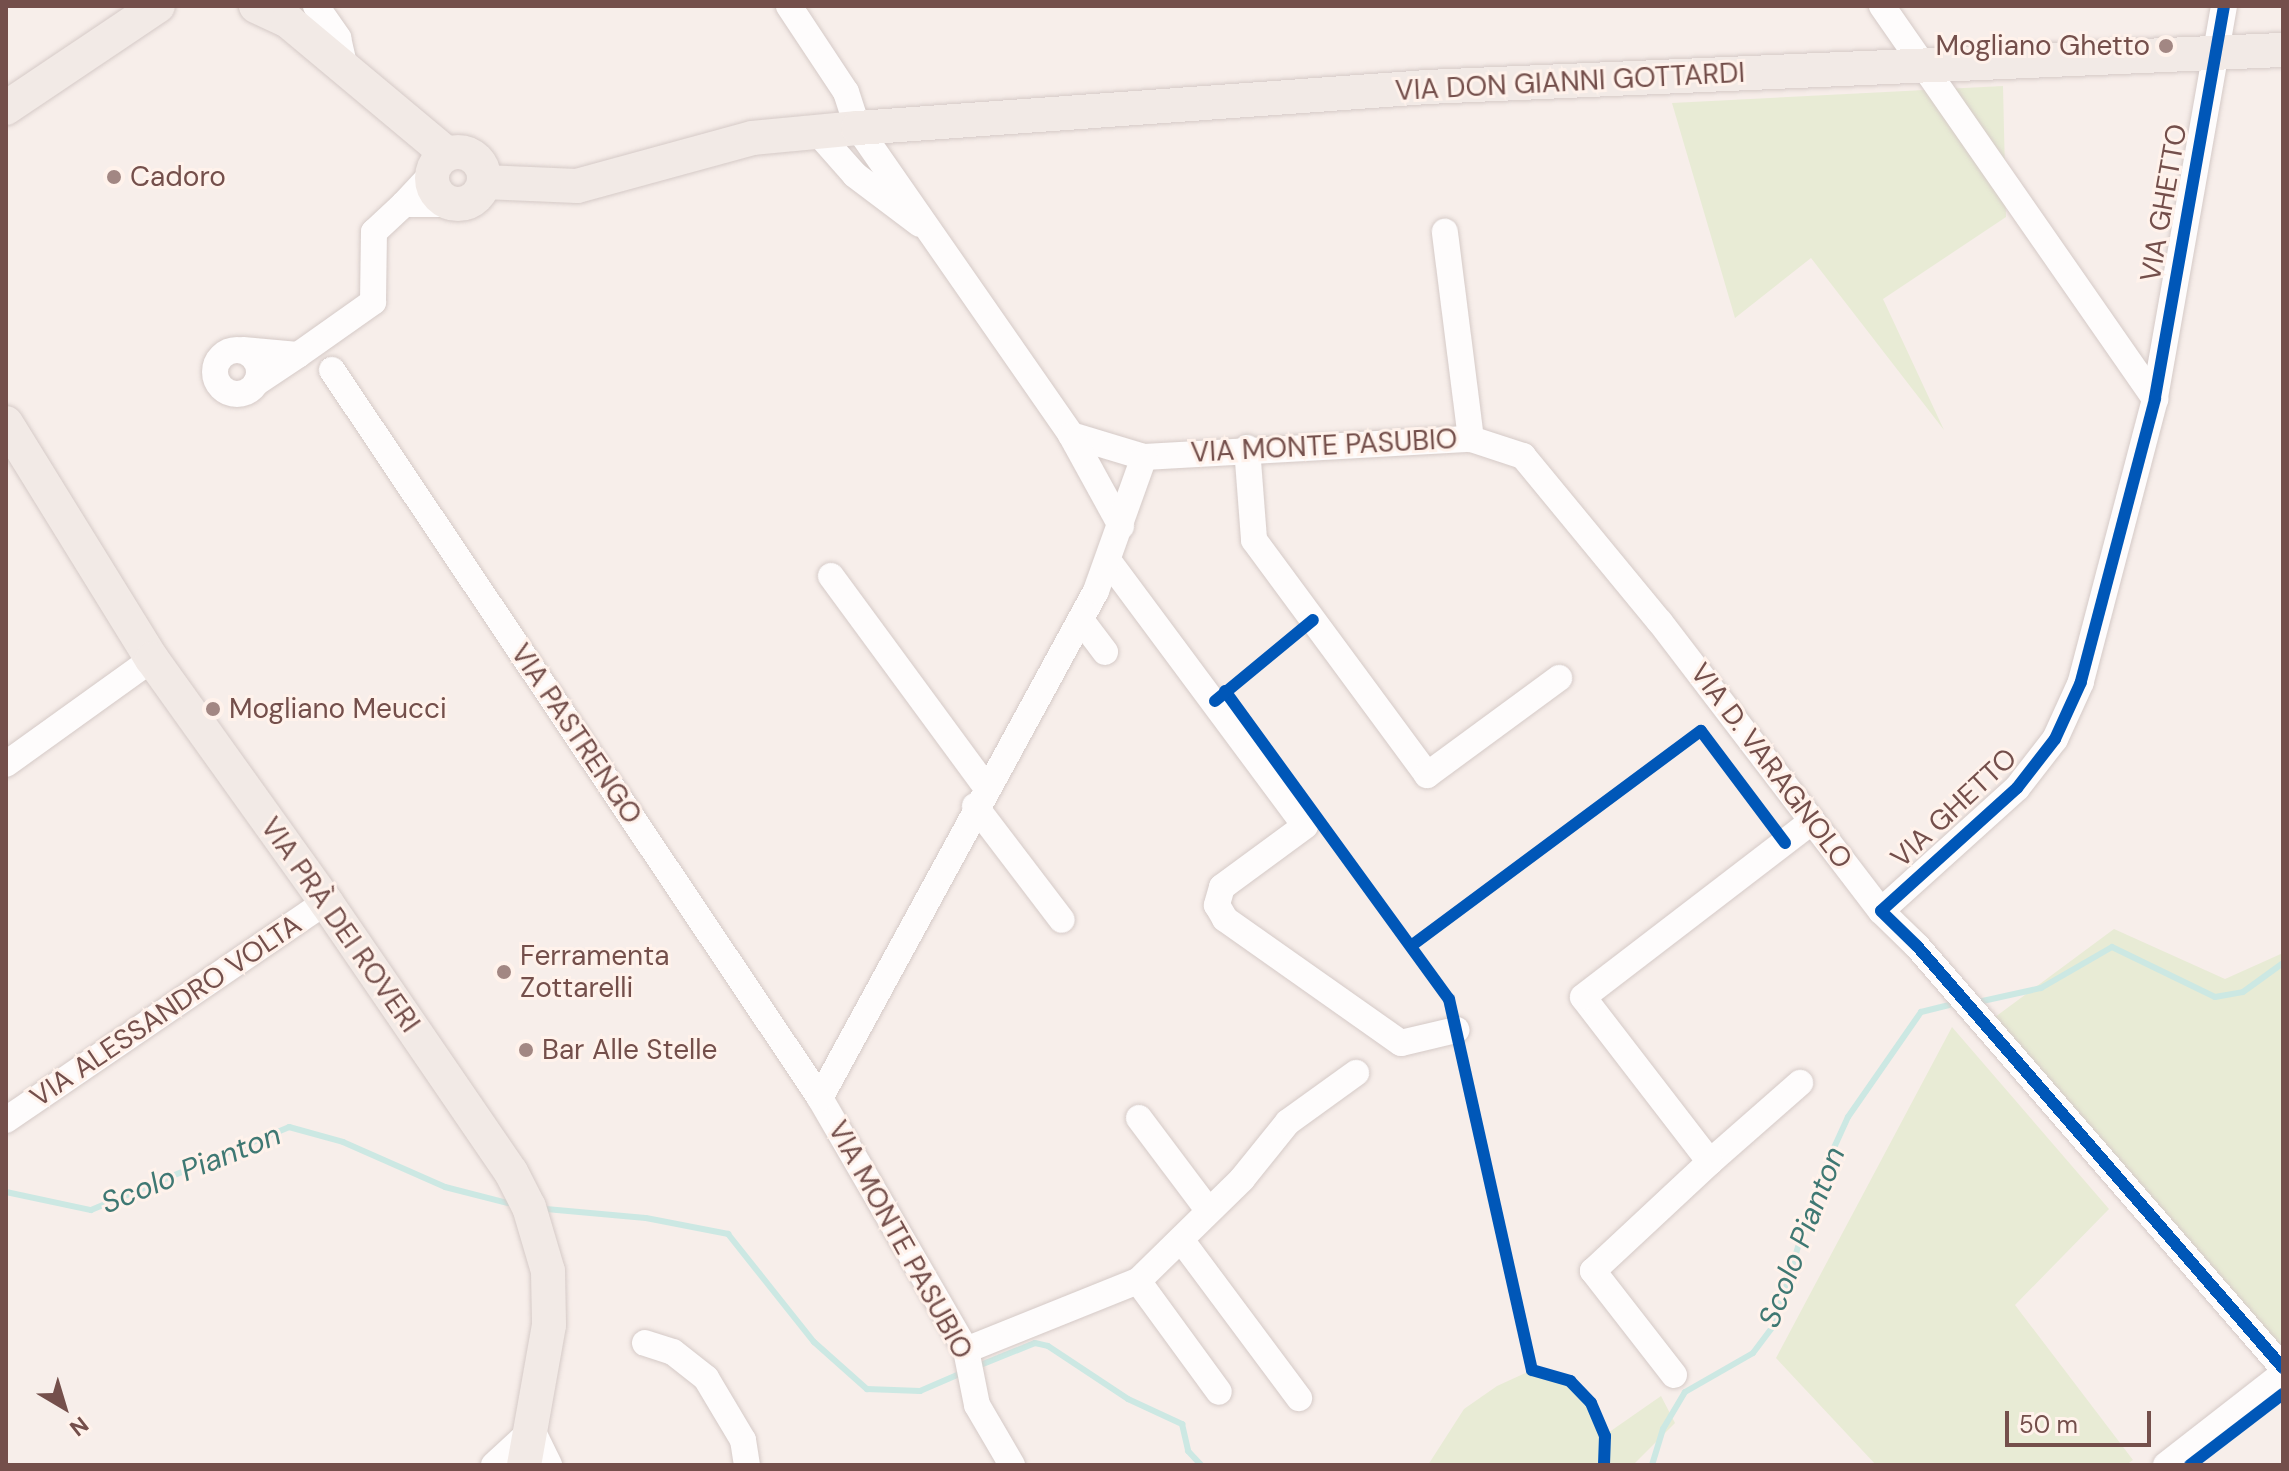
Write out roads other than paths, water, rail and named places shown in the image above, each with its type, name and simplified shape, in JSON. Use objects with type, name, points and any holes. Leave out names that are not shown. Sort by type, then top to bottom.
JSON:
[{"type":"main road","points":[[6,108],[158,6]]},
{"type":"main road","points":[[256,6],[294,11],[346,74],[440,164],[439,195],[457,204],[477,197],[484,182],[482,166],[471,154],[440,164]]},
{"type":"main road","name":"VIA DON GIANNI GOTTARDI","points":[[484,182],[577,186],[752,138],[858,128],[1427,87],[2283,50]]},
{"type":"main road","name":"VIA PRÀ DEI ROVERI","points":[[6,423],[152,659],[326,902],[511,1172],[529,1207],[548,1271],[549,1299],[532,1430],[524,1465]]},
{"type":"street","points":[[789,6],[846,92],[858,128],[937,235],[1071,435],[1121,526]]},
{"type":"street","points":[[1882,6],[2155,399]]},
{"type":"street","name":"VIA GHETTO","points":[[1881,911],[2017,788],[2055,739],[2081,682],[2155,399],[2224,6]]},
{"type":"street","points":[[817,132],[855,175],[937,235]]},
{"type":"street","points":[[298,355],[243,350],[222,355],[215,369],[218,384],[236,394],[298,355],[373,302],[374,232],[440,164]]},
{"type":"street","points":[[404,204],[457,204]]},
{"type":"street","name":"VIA MONTE PASUBIO","points":[[1012,1465],[985,1424],[973,1391],[968,1355],[820,1098],[980,796],[1081,620],[1110,563],[1144,457],[1247,448],[1471,439],[1445,232]]},
{"type":"street","points":[[243,350],[259,366],[256,383]]},
{"type":"street","name":"VIA PASTRENGO","points":[[332,370],[820,1098]]},
{"type":"street","points":[[1071,435],[1144,457]]},
{"type":"street","name":"VIA D. VARAGNOLO","points":[[1471,439],[1523,456],[1660,622],[1881,911]]},
{"type":"street","points":[[1247,448],[1254,540],[1427,775],[1559,678]]},
{"type":"street","points":[[1110,563],[1305,826],[1222,887],[1217,905],[1225,919],[1401,1043],[1456,1030]]},
{"type":"street","points":[[831,576],[1062,920]]},
{"type":"street","points":[[1081,620],[1105,652]]},
{"type":"street","points":[[6,764],[152,659]]},
{"type":"street","points":[[1710,1162],[1583,997],[1812,821]]},
{"type":"street","name":"VIA ALESSANDRO VOLTA","points":[[6,1120],[326,902]]},
{"type":"street","points":[[1881,911],[1917,946],[2283,1368]]},
{"type":"street","points":[[968,1355],[1138,1281],[1242,1179],[1288,1122],[1356,1073]]},
{"type":"street","points":[[1674,1375],[1593,1271],[1800,1083]]},
{"type":"street","points":[[1139,1118],[1208,1210]]},
{"type":"street","points":[[1182,1241],[1299,1398]]},
{"type":"street","points":[[1138,1281],[1219,1392]]},
{"type":"street","points":[[645,1343],[673,1352],[706,1378],[743,1440],[747,1463]]},
{"type":"street","points":[[2166,1465],[2283,1374]]},
{"type":"street","points":[[494,1465],[532,1430],[549,1465]]},
{"type":"waterway","name":"Scolo Pianton","points":[[1978,1002],[2041,988],[2112,947],[2215,997],[2243,992],[2283,963]]},
{"type":"waterway","name":"Scolo Pianton","points":[[1652,1465],[1663,1429],[1685,1392],[1753,1353],[1774,1325],[1817,1185],[1848,1117],[1921,1012],[1950,1005]]},
{"type":"waterway","name":"Scolo Pianton","points":[[6,1192],[91,1210],[289,1127],[343,1142],[445,1187],[508,1203]]},
{"type":"waterway","name":"Scolo Pianton","points":[[546,1209],[646,1218],[728,1234],[814,1342],[867,1389],[920,1391],[964,1372]]},
{"type":"waterway","name":"Scolo Pianton","points":[[978,1366],[1035,1343],[1048,1346],[1128,1399],[1182,1424],[1188,1451],[1201,1465]]},
{"type":"place","name":"Mogliano Ghetto","points":[[2166,46]]},
{"type":"place","name":"Cadoro","points":[[114,177]]},
{"type":"place","name":"Mogliano Meucci","points":[[213,709]]},
{"type":"place","name":"Ferramenta Zottarelli","points":[[504,972]]},
{"type":"place","name":"Bar Alle Stelle","points":[[526,1050]]}]
